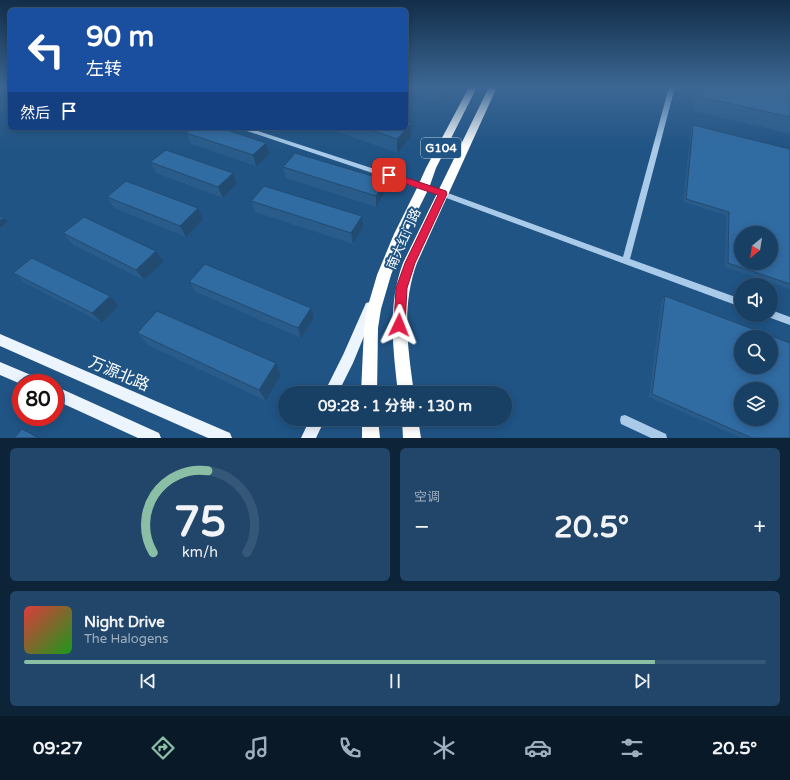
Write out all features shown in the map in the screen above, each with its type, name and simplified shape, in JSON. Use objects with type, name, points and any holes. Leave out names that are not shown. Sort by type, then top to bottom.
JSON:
[{"type":"highway","name":"南大红门路","points":[[369,386],[371,328],[374,309],[384,276],[400,234],[423,188],[431,168],[463,107]]},
{"type":"highway","name":"南大红门路","points":[[405,386],[399,339],[399,311],[402,288],[410,263],[483,107]]},
{"type":"highway","points":[[370,426],[371,438]]},
{"type":"highway","points":[[411,426],[412,438]]},
{"type":"main road","points":[[334,386],[348,359],[384,276]]},
{"type":"main road","name":"万源北路","points":[[0,340],[225,438]]},
{"type":"main road","points":[[0,368],[13,374]]},
{"type":"main road","points":[[64,397],[154,438]]},
{"type":"main road","points":[[308,438],[314,426]]},
{"type":"street","points":[[626,262],[667,107]]},
{"type":"street","points":[[249,130],[389,175],[734,301]]},
{"type":"street","points":[[778,317],[790,321]]},
{"type":"street","points":[[625,420],[662,438]]},
{"type":"building","points":[[748,107],[790,107],[790,117]]},
{"type":"building","points":[[408,122],[412,123],[408,127]]},
{"type":"building","points":[[693,125],[790,149],[790,284],[778,280],[778,278],[772,278],[749,270],[778,270],[778,226],[734,226],[734,265],[728,263],[729,212],[686,199]]},
{"type":"building","points":[[190,130],[227,130],[266,143],[253,155],[186,133]]},
{"type":"building","points":[[372,130],[405,130],[397,139]]},
{"type":"building","points":[[166,150],[233,173],[218,187],[150,162]]},
{"type":"building","points":[[295,153],[386,180],[376,196],[283,167]]},
{"type":"building","points":[[126,181],[198,208],[180,226],[107,197]]},
{"type":"building","points":[[264,186],[362,216],[351,233],[251,201]]},
{"type":"building","points":[[84,217],[156,251],[136,270],[63,233]]},
{"type":"building","points":[[32,258],[110,296],[92,313],[13,273]]},
{"type":"building","points":[[205,264],[311,308],[298,328],[189,282]]},
{"type":"building","points":[[665,296],[755,330],[734,330],[734,374],[778,374],[778,338],[790,343],[790,438],[752,438],[652,394]]},
{"type":"building","points":[[157,311],[276,363],[259,390],[137,333]]},
{"type":"building","points":[[22,429],[39,438],[14,438]]},
{"type":"route","points":[[389,175],[443,194],[410,263],[402,288],[399,325]]}]
